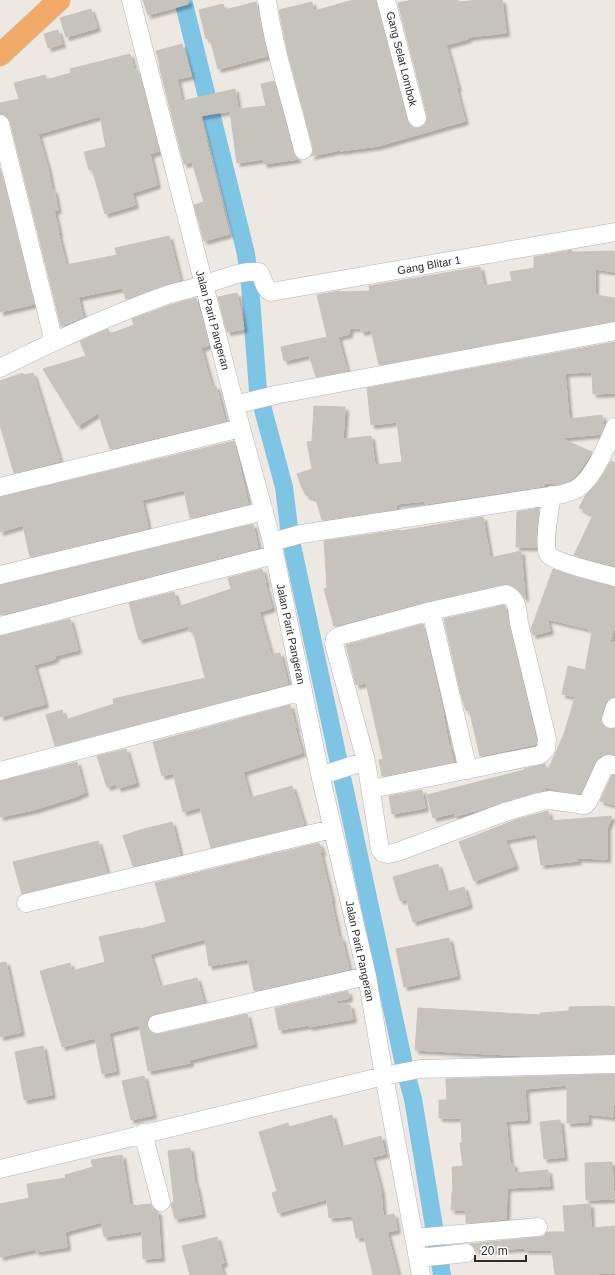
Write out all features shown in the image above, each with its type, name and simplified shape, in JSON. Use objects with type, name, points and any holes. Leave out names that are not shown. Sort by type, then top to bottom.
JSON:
[{"type":"highway","points":[[0,55],[59,0]]},
{"type":"street","name":"Jalan Parit Pangeran","points":[[131,0],[204,285],[241,404],[241,428],[275,545],[303,691],[324,774],[332,828],[389,1075],[415,1237],[422,1263]]},
{"type":"street","points":[[267,0],[276,50],[303,150]]},
{"type":"street","name":"Gang Selat Lombok","points":[[386,0],[417,118]]},
{"type":"street","points":[[0,124],[54,342]]},
{"type":"street","name":"Gang Blitar 1","points":[[204,285],[235,275],[258,272],[262,277],[264,286],[271,292],[615,232]]},
{"type":"street","points":[[0,368],[126,310],[169,294],[204,285]]},
{"type":"street","points":[[241,404],[275,395],[615,331]]},
{"type":"street","points":[[0,626],[275,545],[301,534],[563,494],[578,488],[589,477],[603,454],[615,427]]},
{"type":"street","points":[[0,487],[241,428]]},
{"type":"street","points":[[552,495],[547,531],[548,554],[552,558],[615,577]]},
{"type":"street","points":[[0,575],[264,511]]},
{"type":"street","points":[[371,789],[540,755],[546,749],[547,739],[519,622],[516,603],[512,597],[506,594],[431,611],[339,636],[335,639],[334,644],[362,763],[371,789],[380,849],[383,853],[388,854],[397,852],[505,812],[539,802],[549,800],[585,805],[588,802],[604,767],[608,764],[615,765]]},
{"type":"street","points":[[431,611],[468,770]]},
{"type":"street","points":[[0,771],[303,691]]},
{"type":"street","points":[[324,774],[362,763]]},
{"type":"street","points":[[26,903],[332,828]]},
{"type":"street","points":[[157,1024],[367,976]]},
{"type":"street","points":[[0,1169],[144,1133],[420,1069],[615,1064]]},
{"type":"street","points":[[144,1133],[161,1202]]},
{"type":"street","points":[[415,1237],[538,1227]]},
{"type":"street","points":[[422,1263],[448,1255],[466,1254]]},
{"type":"building","points":[[143,0],[188,0],[188,4],[148,15]]},
{"type":"building","points":[[353,0],[376,0],[407,121],[410,126],[419,128],[425,125],[427,115],[398,3],[412,0],[458,0],[459,2],[502,0],[506,33],[468,37],[468,39],[446,45],[458,88],[456,88],[465,121],[378,146],[340,150],[311,156],[313,147],[288,54],[279,10],[312,2],[314,11]]},
{"type":"building","points":[[256,2],[267,56],[218,69],[210,38],[206,39],[199,10],[223,4],[225,10]]},
{"type":"building","points":[[91,9],[97,28],[66,37],[60,18]]},
{"type":"building","points":[[58,30],[62,44],[48,48],[44,34]]},
{"type":"building","points":[[182,44],[191,76],[177,79],[182,101],[235,89],[238,109],[266,106],[261,84],[274,81],[293,153],[298,159],[264,164],[263,159],[237,163],[230,111],[200,116],[229,234],[204,241],[194,205],[204,202],[192,162],[184,164],[156,51]]},
{"type":"building","points":[[130,54],[134,70],[138,70],[159,151],[150,154],[157,185],[132,193],[135,205],[105,214],[92,169],[89,170],[84,152],[106,147],[100,116],[38,134],[48,169],[52,191],[54,190],[58,210],[54,211],[58,233],[66,265],[117,255],[115,248],[169,236],[180,280],[126,299],[122,288],[78,297],[83,317],[61,326],[10,121],[7,116],[0,114],[0,103],[19,99],[14,83],[45,75],[46,80],[71,73],[70,69]]},
{"type":"building","points":[[0,168],[34,304],[0,312]]},
{"type":"building","points":[[572,250],[572,252],[615,251],[615,272],[595,269],[595,295],[615,298],[615,321],[379,365],[371,330],[361,332],[361,328],[350,328],[349,334],[338,337],[347,371],[316,377],[309,355],[284,361],[281,347],[327,337],[317,295],[339,291],[370,291],[369,286],[480,267],[484,286],[512,281],[510,272],[534,268],[534,257]]},
{"type":"building","points":[[237,293],[244,329],[227,332],[218,297]]},
{"type":"building","points":[[196,298],[209,345],[201,348],[212,387],[216,386],[225,421],[110,449],[98,413],[78,426],[43,369],[86,356],[80,341],[108,329],[110,334],[134,325],[132,319],[170,305]]},
{"type":"building","points":[[615,342],[615,393],[593,394],[592,372],[565,373],[569,419],[602,415],[604,427],[601,434],[560,438],[592,452],[576,476],[567,482],[560,484],[544,483],[544,486],[425,504],[425,501],[396,504],[396,509],[322,520],[316,499],[306,495],[302,488],[297,474],[312,469],[307,442],[312,441],[314,406],[345,407],[343,439],[371,436],[375,465],[402,462],[397,422],[371,425],[367,388]]},
{"type":"building","points":[[23,373],[23,375],[33,373],[60,461],[14,473],[0,425],[0,381]]},
{"type":"building","points":[[234,441],[248,504],[190,518],[184,490],[142,500],[148,528],[30,557],[23,525],[0,532],[0,497]]},
{"type":"building","points":[[611,461],[615,463],[615,566],[574,555],[593,515],[579,508],[585,496],[598,482]]},
{"type":"building","points":[[539,508],[536,547],[516,547],[517,512]]},
{"type":"building","points":[[483,517],[490,558],[521,551],[525,599],[517,588],[504,584],[428,601],[334,626],[324,589],[327,588],[324,541],[400,531]]},
{"type":"building","points":[[253,524],[258,548],[0,615],[0,585]]},
{"type":"building","points":[[262,569],[272,608],[259,612],[271,655],[280,653],[288,684],[55,746],[46,715],[62,710],[65,720],[114,704],[113,699],[205,678],[193,631],[190,632],[188,626],[139,640],[129,603],[174,592],[178,607],[231,589],[228,578]]},
{"type":"building","points":[[553,569],[576,577],[615,587],[615,625],[610,642],[615,643],[615,697],[608,699],[605,703],[601,721],[603,726],[607,729],[615,728],[615,754],[602,755],[597,759],[580,794],[564,792],[544,786],[545,790],[482,809],[455,816],[454,813],[433,818],[427,795],[545,764],[547,772],[564,734],[575,697],[562,694],[568,666],[585,670],[592,632],[589,631],[589,629],[547,619],[550,631],[533,635],[531,629]]},
{"type":"building","points":[[504,605],[536,744],[480,756],[470,713],[468,710],[466,711],[461,695],[444,619]]},
{"type":"building","points":[[70,619],[78,650],[55,656],[55,659],[34,665],[45,704],[0,717],[0,636]]},
{"type":"building","points":[[423,624],[453,762],[382,776],[379,760],[383,759],[366,683],[356,685],[346,645]]},
{"type":"building","points":[[290,705],[302,753],[243,772],[250,798],[292,786],[304,825],[211,848],[200,807],[183,812],[173,773],[162,776],[153,742]]},
{"type":"building","points":[[126,749],[136,783],[118,788],[116,784],[107,787],[97,756]]},
{"type":"building","points":[[77,762],[85,793],[33,810],[0,817],[0,781]]},
{"type":"building","points":[[612,775],[615,775],[615,805],[600,801]]},
{"type":"building","points":[[422,790],[425,808],[392,814],[389,796]]},
{"type":"building","points":[[548,811],[550,821],[612,816],[607,828],[607,859],[577,858],[578,861],[541,865],[536,834],[505,840],[515,866],[474,881],[459,842],[518,819]]},
{"type":"building","points":[[172,822],[180,855],[133,866],[123,836]]},
{"type":"building","points":[[98,841],[107,873],[22,894],[13,862]]},
{"type":"building","points":[[319,843],[339,938],[341,937],[349,969],[254,991],[248,959],[209,966],[205,939],[150,954],[160,987],[197,978],[204,1003],[150,1016],[147,1021],[147,1027],[154,1034],[159,1034],[247,1014],[254,1044],[189,1060],[190,1063],[148,1071],[139,1025],[109,1033],[116,1071],[102,1074],[95,1038],[62,1047],[40,971],[70,963],[72,971],[105,962],[99,937],[166,922],[155,883]]},
{"type":"building","points":[[438,864],[446,892],[464,887],[469,905],[413,922],[406,899],[400,901],[393,877]]},
{"type":"building","points":[[449,938],[457,976],[404,987],[396,949]]},
{"type":"building","points":[[6,962],[21,1032],[0,1037],[0,963]]},
{"type":"building","points":[[348,991],[349,998],[336,1001],[337,1004],[350,1005],[353,1019],[309,1027],[309,1025],[279,1030],[275,1008]]},
{"type":"building","points":[[569,1007],[615,1007],[615,1054],[528,1056],[415,1050],[418,1008],[540,1015],[540,1013],[569,1011]]},
{"type":"building","points":[[43,1046],[52,1095],[24,1100],[15,1052]]},
{"type":"building","points":[[615,1074],[613,1117],[588,1114],[588,1122],[567,1123],[567,1085],[525,1089],[527,1120],[506,1121],[510,1164],[514,1164],[514,1173],[548,1170],[550,1186],[507,1188],[506,1219],[466,1223],[466,1210],[451,1210],[453,1192],[452,1167],[463,1166],[460,1143],[462,1143],[461,1118],[439,1118],[439,1100],[447,1100],[446,1079]]},
{"type":"building","points":[[144,1076],[153,1115],[131,1120],[122,1081]]},
{"type":"building","points":[[332,1115],[341,1147],[381,1136],[385,1154],[372,1157],[381,1191],[383,1216],[394,1214],[397,1230],[387,1232],[398,1275],[373,1275],[364,1237],[356,1238],[352,1216],[329,1218],[327,1199],[278,1213],[272,1193],[277,1191],[259,1132],[288,1123],[289,1127]]},
{"type":"building","points":[[560,1120],[564,1157],[544,1159],[540,1122]]},
{"type":"building","points":[[190,1148],[195,1185],[196,1184],[202,1214],[175,1219],[171,1204],[174,1202],[168,1151]]},
{"type":"building","points":[[122,1155],[130,1206],[151,1204],[153,1209],[158,1212],[161,1258],[143,1259],[142,1231],[104,1237],[101,1222],[65,1232],[67,1247],[36,1252],[36,1249],[0,1257],[0,1204],[29,1198],[27,1184],[66,1178],[65,1175],[93,1167],[91,1160]]},
{"type":"building","points":[[612,1162],[614,1199],[586,1200],[585,1163]]},
{"type":"building","points":[[590,1204],[591,1228],[615,1226],[615,1273],[555,1275],[552,1250],[525,1250],[525,1248],[476,1251],[470,1244],[539,1237],[544,1236],[547,1232],[565,1232],[563,1206]]},
{"type":"building","points":[[217,1237],[224,1263],[220,1264],[223,1275],[190,1275],[182,1246]]},
{"type":"waterway","points":[[183,0],[246,254],[250,285],[258,391],[284,487],[290,536],[405,1069],[413,1099],[442,1275]]}]
